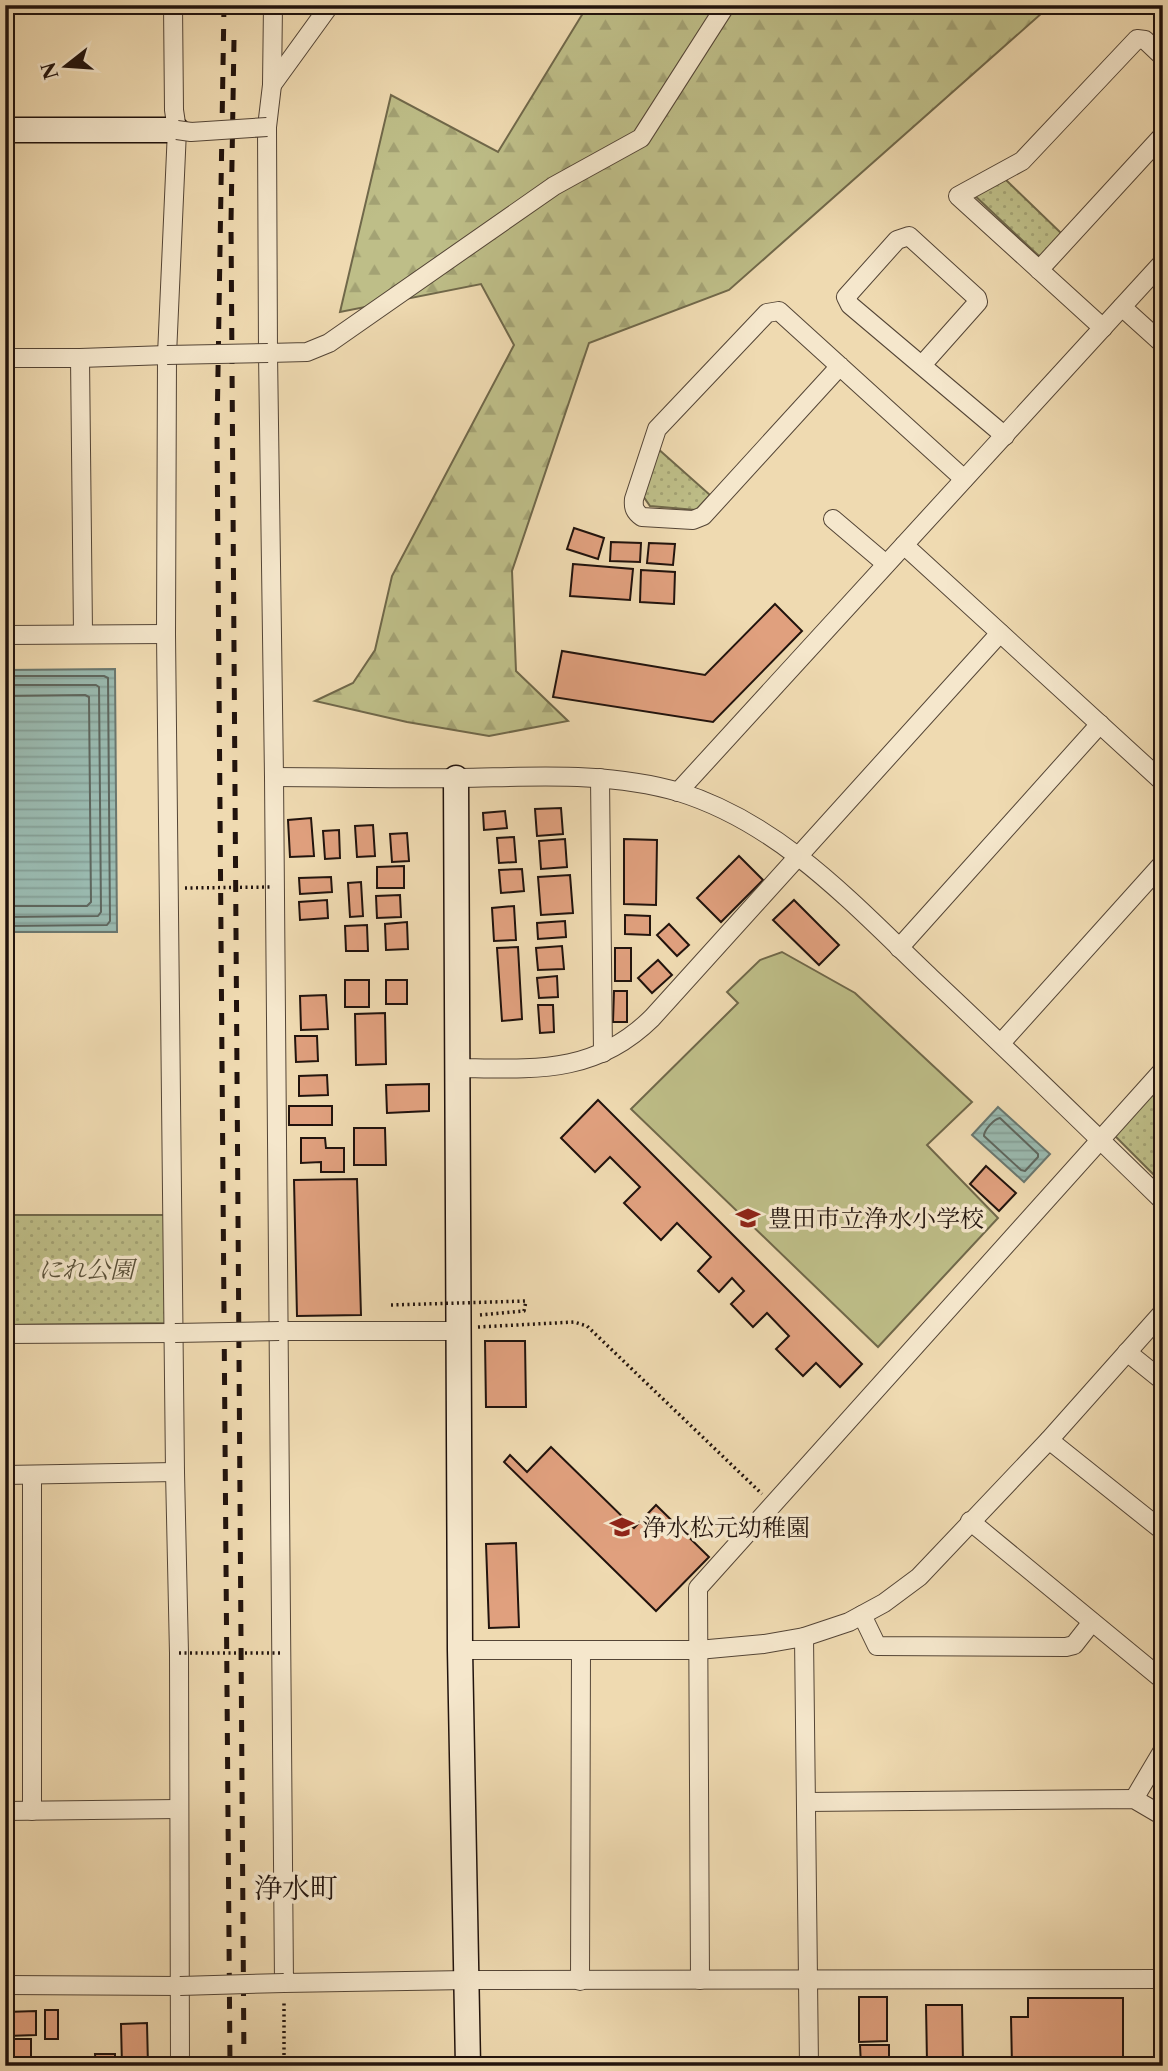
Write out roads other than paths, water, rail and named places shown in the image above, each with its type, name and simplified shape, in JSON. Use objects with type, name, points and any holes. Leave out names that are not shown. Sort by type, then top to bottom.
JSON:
[{"type":"street","points":[[173,5],[174,110],[177,130],[167,355],[166,634],[179,1653],[180,2066]]},
{"type":"street","points":[[273,5],[272,85],[267,127],[268,353],[284,1983]]},
{"type":"street","points":[[272,85],[330,5]]},
{"type":"street","points":[[5,358],[307,352],[329,343],[554,186],[641,138],[726,5]]},
{"type":"street","points":[[1103,328],[958,196],[1023,162],[1137,39],[1144,40],[1163,57]]},
{"type":"street","points":[[5,130],[191,132],[267,127]]},
{"type":"street","points":[[1039,270],[1163,135]]},
{"type":"street","points":[[922,365],[978,302],[977,298],[909,236],[897,240],[846,297],[850,304],[1005,436]]},
{"type":"street","points":[[678,792],[1163,262]]},
{"type":"street","points":[[1122,307],[1163,344]]},
{"type":"street","points":[[840,366],[704,516],[693,520],[642,517],[637,514],[633,507],[634,499],[657,429],[768,313],[779,311],[840,366],[964,480]]},
{"type":"street","points":[[80,358],[83,634]]},
{"type":"street","points":[[833,519],[886,564]]},
{"type":"street","points":[[904,545],[1163,782]]},
{"type":"street","points":[[458,1068],[551,1068],[584,1060],[625,1042],[652,1018],[1000,633]]},
{"type":"street","points":[[5,635],[166,634]]},
{"type":"street","points":[[900,948],[1100,724]]},
{"type":"street","points":[[274,777],[600,778],[640,783],[678,792],[719,807],[757,827],[800,855],[1163,1201]]},
{"type":"street","points":[[456,778],[458,1068],[466,1319],[460,1650],[468,2066]]},
{"type":"street","points":[[600,778],[603,1053]]},
{"type":"street","points":[[1000,1043],[1163,863]]},
{"type":"street","points":[[700,1980],[698,1588],[1163,1070]]},
{"type":"street","points":[[460,1650],[698,1650],[804,1637],[849,1622],[884,1603],[919,1577],[1049,1440],[1163,1312]]},
{"type":"street","points":[[5,1335],[279,1331],[466,1319]]},
{"type":"street","points":[[1127,1352],[1163,1381]]},
{"type":"street","points":[[1049,1440],[1163,1531]]},
{"type":"street","points":[[5,1475],[175,1472]]},
{"type":"street","points":[[32,1475],[32,1811]]},
{"type":"street","points":[[970,1521],[1163,1680]]},
{"type":"street","points":[[862,1615],[877,1646],[1066,1647],[1074,1645],[1092,1622]]},
{"type":"street","points":[[804,1637],[809,2066]]},
{"type":"street","points":[[580,1981],[581,1650]]},
{"type":"street","points":[[1134,1799],[1163,1750]]},
{"type":"street","points":[[806,1802],[1134,1799],[1163,1816]]},
{"type":"street","points":[[5,1811],[178,1809]]},
{"type":"street","points":[[5,1985],[180,1986],[467,1980],[1162,1978]]},
{"type":"water","points":[[115,669],[117,932],[5,932],[5,670]]},
{"type":"water","points":[[998,1107],[1050,1154],[1024,1182],[972,1135]]},
{"type":"railway","points":[[224,5],[217,433],[230,2066]]},
{"type":"railway","points":[[234,40],[231,223],[244,2066]]},
{"type":"place","name":"豊田市立浄水小学校","points":[[748,1218]]},
{"type":"place","name":"浄水松元幼稚園","points":[[622,1527]]},
{"type":"district","name":"浄水町","points":[[296,1888]]},
{"type":"park label","name":"にれ公園","points":[[86,1269]]}]
